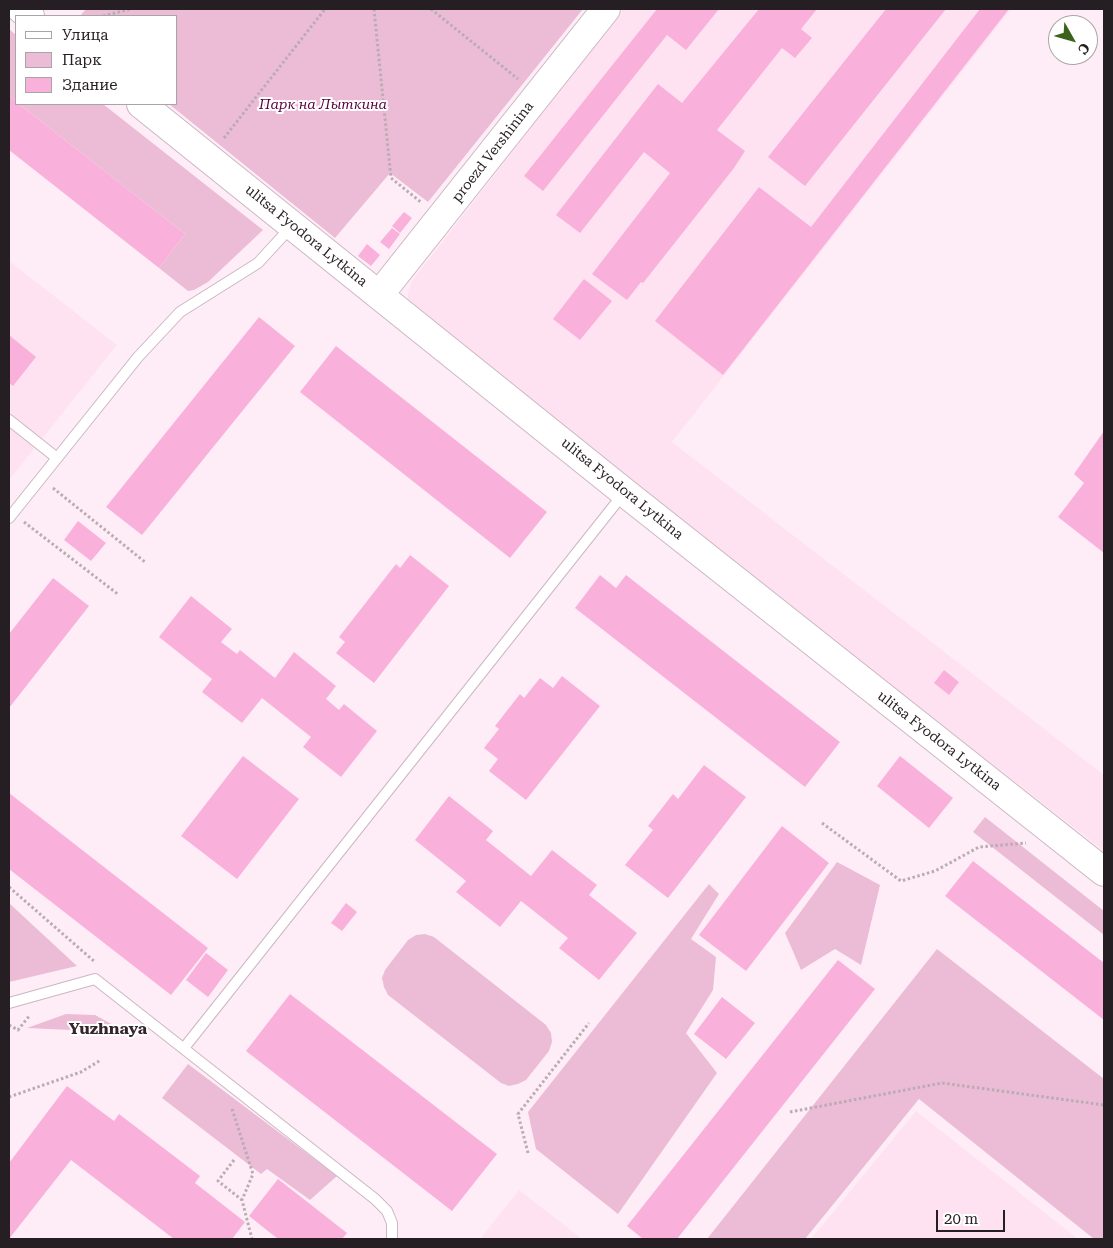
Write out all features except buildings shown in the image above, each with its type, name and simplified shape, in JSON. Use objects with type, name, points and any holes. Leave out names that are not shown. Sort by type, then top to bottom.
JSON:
[{"type":"street","name":"proezd Vershinina","points":[[379,295],[606,9]]},
{"type":"street","name":"ulitsa Fyodora Lytkina","points":[[142,105],[624,492],[1104,872]]},
{"type":"lane","points":[[11,516],[138,357],[180,312],[258,263],[294,225]]},
{"type":"lane","points":[[9,420],[57,458]]},
{"type":"lane","points":[[184,1048],[624,492]]},
{"type":"lane","points":[[9,1002],[95,979],[376,1199],[387,1211],[392,1223],[392,1239]]},
{"type":"path","points":[[108,15],[131,9]]},
{"type":"path","points":[[209,158],[325,9]]},
{"type":"path","points":[[374,9],[391,178],[427,207]]},
{"type":"path","points":[[431,9],[524,84]]},
{"type":"path","points":[[40,478],[145,562]]},
{"type":"path","points":[[11,516],[119,595]]},
{"type":"path","points":[[822,824],[901,881],[935,871],[979,847],[1030,843]]},
{"type":"path","points":[[528,1153],[518,1114],[589,1023]]},
{"type":"path","points":[[9,1097],[81,1072],[101,1060]]},
{"type":"path","points":[[223,1078],[253,1174],[242,1200]]},
{"type":"path","points":[[790,1112],[942,1083],[1104,1105]]},
{"type":"path","points":[[234,1160],[218,1181],[242,1200],[252,1239]]},
{"type":"shaded area","points":[[623,9],[1011,9],[672,442],[1104,775],[1104,851],[415,315],[408,301],[408,292],[412,281]]},
{"type":"shaded area","points":[[9,261],[117,345],[9,480]]},
{"type":"shaded area","points":[[916,1111],[1078,1239],[811,1239]]},
{"type":"shaded area","points":[[519,1190],[582,1239],[480,1239]]},
{"type":"green space","name":"Парк на Лыткина","points":[[86,9],[583,9],[428,202],[390,173],[335,238],[170,105],[178,105],[178,15],[81,15]]},
{"type":"green space","points":[[9,29],[15,34],[15,100],[9,95]]},
{"type":"green space","points":[[20,105],[104,105],[263,230],[208,282],[194,290],[188,291],[159,268],[185,234]]},
{"type":"green space","points":[[985,817],[1104,911],[1104,935],[973,832]]},
{"type":"green space","points":[[837,862],[880,885],[861,965],[835,949],[801,970],[785,933]]},
{"type":"green space","points":[[709,884],[719,894],[691,939],[716,957],[713,990],[686,1033],[717,1073],[618,1214],[536,1149],[528,1112]]},
{"type":"green space","points":[[9,903],[77,966],[9,982]]},
{"type":"green space","points":[[425,934],[434,937],[546,1025],[551,1033],[552,1042],[549,1051],[526,1080],[509,1086],[501,1083],[388,995],[382,978],[385,970],[408,940],[416,935]]},
{"type":"green space","points":[[937,949],[1104,1079],[1104,1239],[1094,1239],[919,1099],[805,1239],[707,1239]]},
{"type":"green space","points":[[66,1014],[95,1015],[117,1027],[93,1031],[27,1028]]},
{"type":"green space","points":[[188,1064],[337,1176],[310,1200],[267,1169],[261,1174],[162,1098]]},
{"type":"district","name":"Yuzhnaya","points":[[108,1029]]}]
